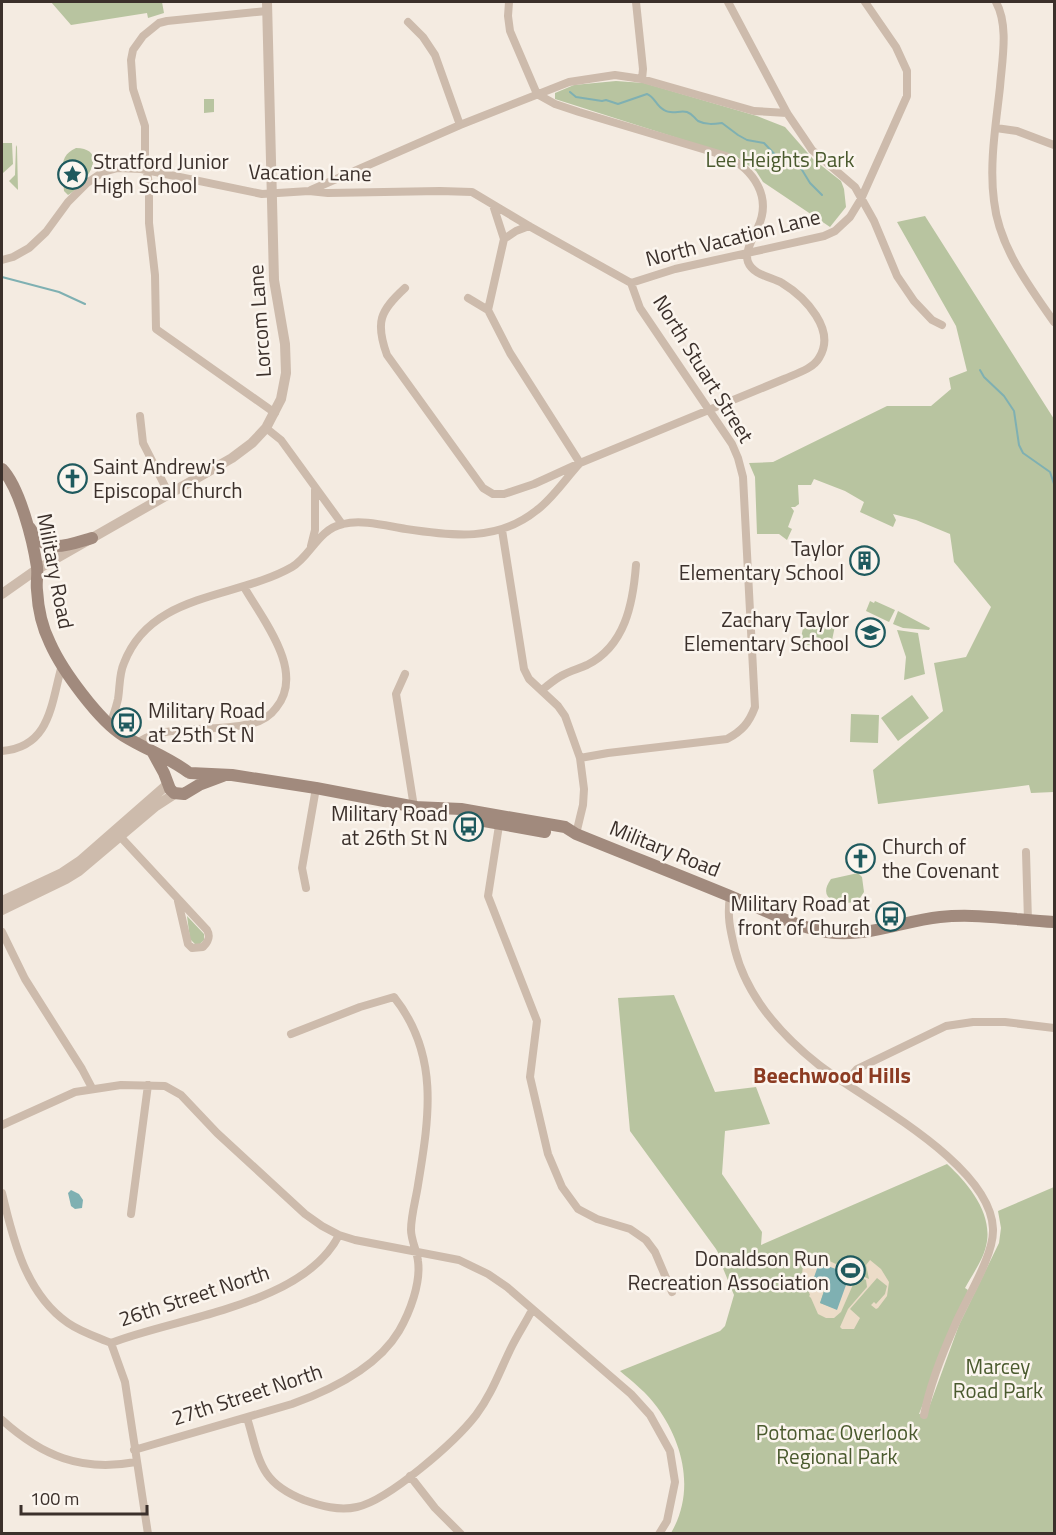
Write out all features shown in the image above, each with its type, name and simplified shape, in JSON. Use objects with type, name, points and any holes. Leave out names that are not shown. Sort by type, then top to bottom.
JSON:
[{"type":"main road","name":"Military Road","points":[[2,469],[17,494],[25,516],[38,569],[37,589],[42,622],[50,645],[62,665],[89,702],[110,725],[136,744],[171,760],[189,772],[316,788],[414,807],[461,809],[500,819],[565,827],[576,834],[730,896],[794,925],[828,932],[851,934],[876,931],[940,917],[1054,922]]},
{"type":"main road","points":[[25,516],[34,536],[50,546],[65,546],[92,538]]},
{"type":"main road","points":[[152,751],[171,787],[184,794],[224,775]]},
{"type":"main road","points":[[171,787],[177,775],[189,772],[195,781],[192,789]]},
{"type":"street","points":[[405,288],[388,303],[382,313],[380,337],[387,355],[483,488],[493,494],[504,494],[546,480],[580,463],[784,379],[819,360],[825,344],[821,326],[807,303],[780,282],[753,269],[748,263],[747,254],[763,213],[762,198],[754,177],[737,161],[726,156],[563,107],[537,94],[510,31],[509,2]]},
{"type":"street","points":[[636,2],[644,69],[642,79]]},
{"type":"street","points":[[728,2],[787,113],[812,150],[855,187],[874,221],[897,276],[914,301],[932,320],[942,325]]},
{"type":"street","name":"North Vacation Lane","points":[[631,283],[675,269],[795,243],[835,231],[850,217],[861,199],[908,96],[907,71],[896,48],[865,2]]},
{"type":"street","points":[[996,2],[1002,11],[1004,46],[993,169],[994,202],[1003,234],[1022,276],[1054,322]]},
{"type":"street","points":[[267,6],[167,21],[149,30],[138,42],[131,60],[133,89],[145,126],[149,224],[155,275],[156,330],[275,413]]},
{"type":"street","name":"Lorcom Lane","points":[[2,594],[38,569],[232,458],[252,443],[266,428],[275,413],[284,387],[286,358],[274,280],[267,6]]},
{"type":"street","points":[[408,22],[423,36],[435,55],[460,125]]},
{"type":"street","points":[[309,191],[460,125],[569,81],[615,75],[642,79],[754,111],[787,113]]},
{"type":"street","points":[[996,128],[1017,130],[1054,145]]},
{"type":"street","name":"Vacation Lane","points":[[2,260],[13,257],[28,248],[46,232],[68,202],[87,183],[104,172],[118,168],[147,169],[256,193],[309,191],[328,194],[440,190],[472,192],[631,283]]},
{"type":"street","points":[[488,310],[504,239],[493,205]]},
{"type":"street","points":[[504,239],[529,226]]},
{"type":"street","name":"North Stuart Street","points":[[580,758],[727,739],[739,733],[747,725],[755,707],[743,477],[738,458],[732,444],[640,308],[631,283]]},
{"type":"street","points":[[468,298],[488,310],[510,353],[580,463]]},
{"type":"street","points":[[140,416],[143,443],[169,494]]},
{"type":"street","points":[[266,428],[281,441],[342,524]]},
{"type":"street","points":[[110,725],[118,697],[123,663],[138,638],[164,615],[179,607],[244,587],[292,567],[321,536],[342,524],[358,523],[449,535],[476,535],[502,530],[524,520],[539,509],[580,463]]},
{"type":"street","points":[[311,546],[315,530],[315,490]]},
{"type":"street","points":[[502,530],[521,658],[529,679],[542,690],[565,717],[580,758],[584,789],[583,805],[576,834]]},
{"type":"street","points":[[542,690],[560,676],[589,664],[605,653],[619,637],[632,602],[636,565]]},
{"type":"street","points":[[136,744],[147,736],[163,732],[252,724],[273,712],[280,704],[287,682],[285,663],[244,587]]},
{"type":"street","points":[[2,751],[11,750],[30,742],[42,730],[51,712],[62,665]]},
{"type":"street","points":[[405,674],[396,694],[414,807]]},
{"type":"street","points":[[2,910],[91,862],[118,834],[171,787]]},
{"type":"street","points":[[306,888],[302,868],[316,788]]},
{"type":"street","points":[[500,819],[488,896],[537,1021],[530,1077],[548,1154],[562,1187],[578,1209],[597,1219],[630,1228],[646,1240],[655,1252],[672,1292]]},
{"type":"street","points":[[118,834],[208,933],[208,942],[203,947],[192,948],[188,944],[178,901]]},
{"type":"street","points":[[1026,852],[1028,921]]},
{"type":"street","points":[[2,901],[64,876]]},
{"type":"street","points":[[730,896],[727,915],[738,962],[749,988],[761,1006],[794,1043],[845,1083],[932,1144],[962,1169],[986,1203],[992,1219],[994,1226],[992,1246],[951,1335],[935,1376],[924,1415]]},
{"type":"street","points":[[2,932],[25,979],[92,1088]]},
{"type":"street","name":"27th Street North","points":[[134,1450],[316,1396],[342,1382],[374,1359],[398,1332],[411,1305],[418,1270],[411,1231],[428,1121],[428,1089],[420,1047],[407,1014],[394,997],[360,1007],[291,1034]]},
{"type":"street","points":[[845,1083],[857,1069],[946,1026],[973,1022],[1005,1022],[1054,1028]]},
{"type":"street","points":[[2,1125],[75,1092],[121,1085],[165,1086],[177,1092],[217,1133],[305,1214],[322,1226],[339,1235],[459,1260],[507,1287],[631,1394],[655,1423],[670,1451],[675,1482],[667,1521],[659,1533]]},
{"type":"street","points":[[131,1214],[148,1085]]},
{"type":"street","points":[[2,1193],[16,1246],[27,1272],[40,1293],[57,1314],[69,1324],[111,1343],[125,1382],[148,1533]]},
{"type":"street","name":"26th Street North","points":[[111,1343],[151,1328],[248,1302],[286,1285],[328,1253],[339,1235]]},
{"type":"street","points":[[247,1418],[267,1474],[284,1491],[332,1508],[356,1508],[380,1498],[461,1433],[476,1415],[501,1372],[532,1310]]},
{"type":"street","points":[[2,1420],[31,1444],[71,1461],[95,1466],[114,1466],[136,1462]]},
{"type":"street","points":[[410,1476],[435,1508],[461,1533]]},
{"type":"green space","points":[[51,2],[162,2],[164,13],[148,18],[147,13],[71,25]]},
{"type":"green space","name":"Lee Heights Park","points":[[616,81],[644,83],[757,116],[785,127],[813,159],[841,181],[846,207],[830,227],[763,182],[756,171],[737,157],[555,99],[555,93],[574,85]]},
{"type":"green space","points":[[204,99],[214,99],[214,112],[204,113]]},
{"type":"green space","points":[[2,143],[12,143],[13,164],[3,173]]},
{"type":"green space","points":[[16,145],[18,190],[9,181],[15,175]]},
{"type":"green space","points":[[76,148],[87,150],[92,155],[93,161],[87,177],[68,195],[64,191],[62,166],[66,156]]},
{"type":"green space","points":[[925,216],[1054,419],[1054,792],[1031,793],[1029,785],[878,804],[873,770],[943,711],[934,663],[966,657],[991,607],[954,562],[950,534],[916,520],[893,514],[896,520],[893,527],[860,512],[864,502],[845,491],[814,479],[811,485],[798,485],[799,504],[791,507],[794,511],[788,527],[792,529],[787,540],[779,534],[757,534],[755,477],[749,463],[773,462],[887,406],[931,406],[951,389],[949,378],[967,371],[956,326],[897,222]]},
{"type":"green space","points":[[870,601],[895,610],[889,622],[866,611]]},
{"type":"green space","points":[[898,611],[930,628],[929,630],[903,628],[893,624]]},
{"type":"green space","points":[[806,613],[836,621],[830,650],[800,643]]},
{"type":"green space","points":[[897,630],[918,633],[925,674],[904,680],[906,657]]},
{"type":"green space","points":[[912,695],[929,718],[898,741],[881,718]]},
{"type":"green space","points":[[851,714],[879,715],[878,743],[850,742]]},
{"type":"green space","points":[[858,873],[862,877],[864,892],[858,901],[845,903],[828,897],[827,886],[831,879]]},
{"type":"green space","points":[[187,916],[204,934],[204,940],[200,944],[195,944],[190,939]]},
{"type":"green space","points":[[674,995],[715,1092],[756,1087],[770,1124],[725,1131],[722,1174],[762,1232],[761,1245],[947,1164],[964,1181],[978,1201],[988,1234],[985,1251],[965,1288],[968,1290],[919,1414],[927,1413],[959,1325],[999,1243],[1001,1228],[998,1211],[1054,1187],[1054,1533],[671,1533],[683,1501],[683,1468],[680,1452],[657,1407],[620,1371],[720,1331],[725,1326],[734,1295],[716,1249],[630,1131],[618,998]]},
{"type":"shaded area","points":[[796,1257],[805,1261],[817,1257],[825,1259],[869,1279],[866,1265],[870,1260],[881,1269],[889,1282],[887,1296],[878,1308],[871,1305],[874,1302],[876,1304],[885,1294],[887,1286],[877,1278],[850,1309],[860,1318],[854,1329],[842,1329],[840,1327],[848,1309],[867,1287],[866,1280],[860,1277],[855,1280],[841,1312],[834,1318],[826,1318],[818,1314],[809,1296],[802,1275],[803,1265],[793,1260]],"holes":[[[826,1285],[837,1309],[820,1303]]]},
{"type":"water","points":[[71,1190],[79,1194],[83,1200],[82,1208],[75,1209],[71,1206],[68,1193]]},
{"type":"water","points":[[819,1263],[850,1274],[837,1310],[820,1303],[826,1285],[813,1280]]},
{"type":"waterway","points":[[570,92],[576,97],[606,100],[618,104],[647,94],[667,111],[687,112],[704,123],[722,123],[747,140],[764,143],[781,161],[799,165],[810,183],[822,195]]},
{"type":"waterway","points":[[2,277],[59,292],[85,304]]},
{"type":"waterway","points":[[980,370],[984,377],[1004,396],[1014,411],[1019,445],[1023,453],[1050,472],[1054,484]]},
{"type":"place","name":"Stratford Junior High School","points":[[72,174]]},
{"type":"place","name":"Saint Andrew's Episcopal Church","points":[[72,479]]},
{"type":"place","name":"Taylor Elementary School","points":[[865,561]]},
{"type":"place","name":"Zachary Taylor Elementary School","points":[[870,632]]},
{"type":"place","name":"Military Road at 25th St N","points":[[127,723]]},
{"type":"place","name":"Military Road at 26th St N","points":[[469,826]]},
{"type":"place","name":"Church of the Covenant","points":[[861,859]]},
{"type":"place","name":"Military Road at front of Church","points":[[891,916]]},
{"type":"place","name":"Donaldson Run Recreation Association","points":[[850,1271]]},
{"type":"district","name":"Beechwood Hills","points":[[832,1075]]},
{"type":"park label","name":"Marcey Road Park","points":[[998,1379]]},
{"type":"park label","name":"Potomac Overlook Regional Park","points":[[837,1445]]}]
